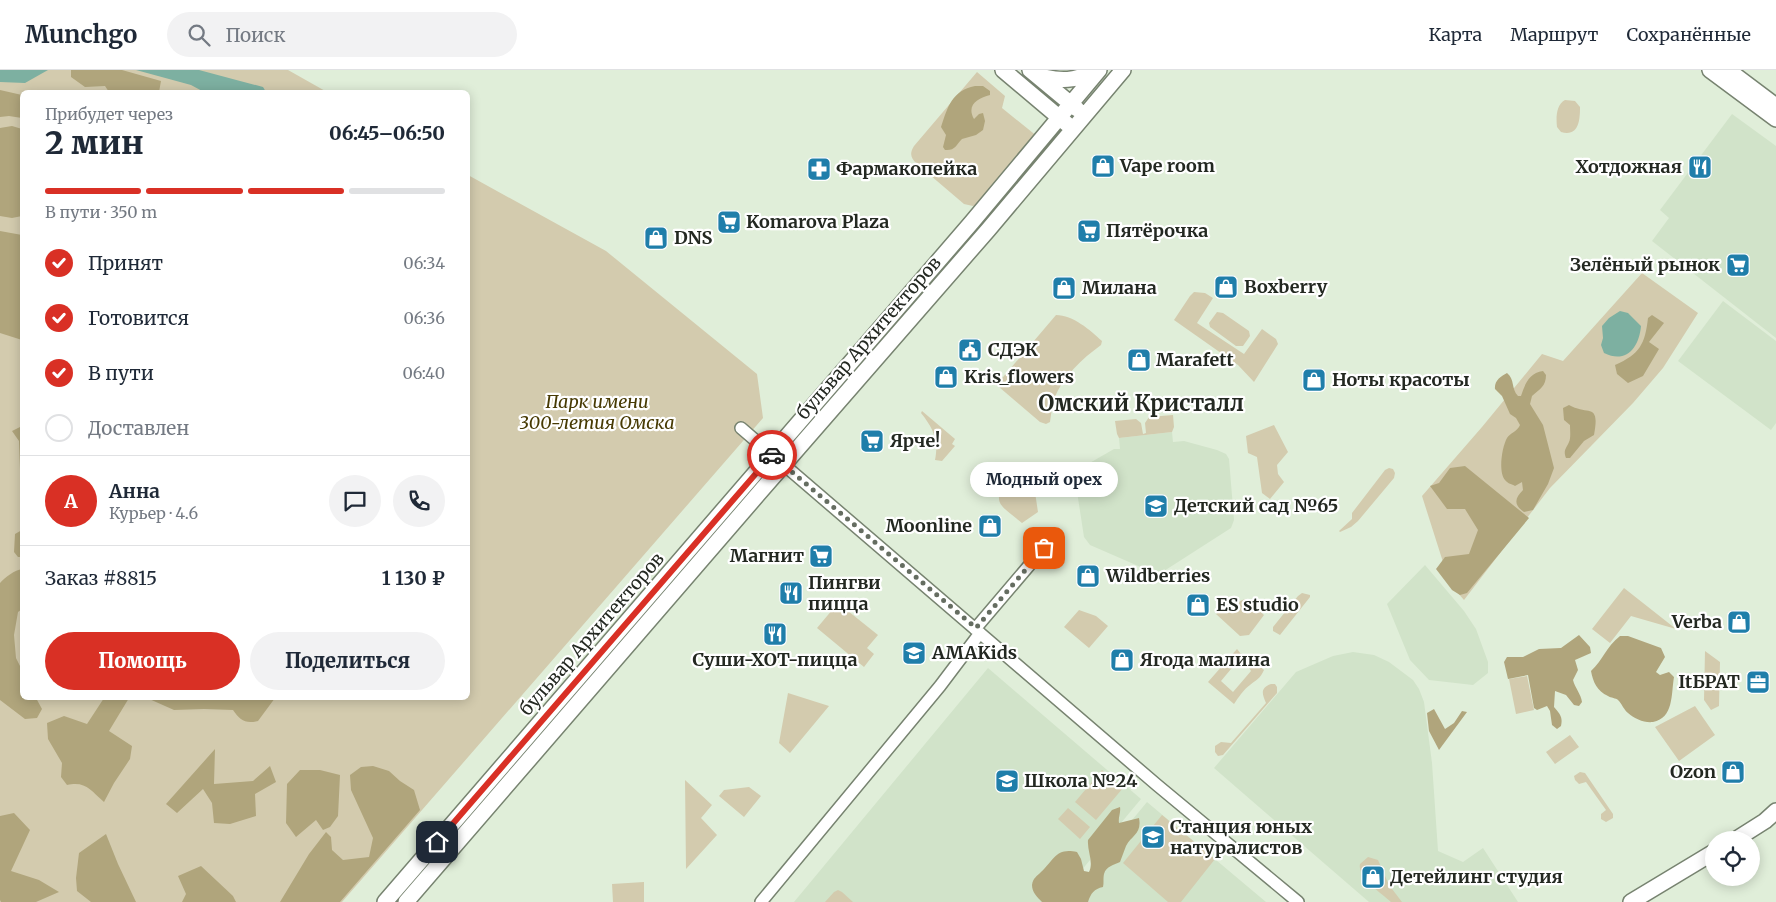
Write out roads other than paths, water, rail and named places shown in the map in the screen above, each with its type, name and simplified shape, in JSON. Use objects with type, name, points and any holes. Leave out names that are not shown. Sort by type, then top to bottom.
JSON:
[{"type":"main road","points":[[1003,70],[1074,130]]},
{"type":"main road","points":[[1033,72],[1057,80],[1071,80],[1086,76],[1093,70]]},
{"type":"main road","name":"бульвар Архитекторов","points":[[406,902],[778,460],[1099,70]]},
{"type":"main road","name":"бульвар Архитекторов","points":[[385,902],[778,460],[988,230],[1123,70]]},
{"type":"main road","points":[[1710,70],[1776,119]]},
{"type":"main road","points":[[1728,70],[1776,106]]},
{"type":"main road","points":[[1033,72],[1086,116]]},
{"type":"main road","points":[[1749,831],[1776,811]]},
{"type":"main road","points":[[1631,902],[1705,857]]},
{"type":"street","points":[[741,428],[1168,794],[1298,902]]},
{"type":"street","points":[[761,902],[940,686],[978,631],[1044,548]]},
{"type":"water","points":[[0,70],[48,70],[25,83],[0,82]]},
{"type":"water","points":[[136,70],[199,70],[263,87],[265,90],[200,90],[191,85]]},
{"type":"water","points":[[1620,311],[1628,313],[1641,326],[1640,334],[1634,347],[1630,352],[1619,357],[1604,353],[1601,345],[1603,338],[1602,326],[1609,318]]},
{"type":"place","name":"Vape room","points":[[1103,166]]},
{"type":"place","name":"Хотдожная","points":[[1700,167]]},
{"type":"place","name":"Фармакопейка","points":[[819,169]]},
{"type":"place","name":"Komarova Plaza","points":[[729,222]]},
{"type":"place","name":"Пятёрочка","points":[[1089,231]]},
{"type":"place","name":"DNS","points":[[656,238]]},
{"type":"place","name":"Зелёный рынок","points":[[1738,265]]},
{"type":"place","name":"Boxberry","points":[[1226,287]]},
{"type":"place","name":"Милана","points":[[1064,288]]},
{"type":"place","name":"СДЭК","points":[[970,350]]},
{"type":"place","name":"Marafett","points":[[1139,360]]},
{"type":"place","name":"Kris_flowers","points":[[946,377]]},
{"type":"place","name":"Ноты красоты","points":[[1314,380]]},
{"type":"place","name":"Ярче!","points":[[872,441]]},
{"type":"place","name":"Детский сад №65","points":[[1156,506]]},
{"type":"place","name":"Moonline","points":[[990,526]]},
{"type":"place","name":"Модный орех","points":[[1044,548]]},
{"type":"place","name":"Магнит","points":[[821,556]]},
{"type":"place","name":"Wildberries","points":[[1088,576]]},
{"type":"place","name":"Пингви пицца","points":[[791,593]]},
{"type":"place","name":"ES studio","points":[[1198,605]]},
{"type":"place","name":"Verba","points":[[1739,622]]},
{"type":"place","name":"Суши-ХОТ-пицца","points":[[775,634]]},
{"type":"place","name":"AMAKids","points":[[914,653]]},
{"type":"place","name":"Ягода малина","points":[[1122,660]]},
{"type":"place","name":"ItБРАТ","points":[[1758,682]]},
{"type":"place","name":"Ozon","points":[[1733,772]]},
{"type":"place","name":"Школа №24","points":[[1007,781]]},
{"type":"place","name":"Станция юных натуралистов","points":[[1153,837]]},
{"type":"place","name":"Детейлинг студия","points":[[1373,877]]},
{"type":"district","name":"Омский Кристалл","points":[[1141,403]]},
{"type":"park label","name":"Парк имени 300-летия Омска","points":[[597,412]]}]
